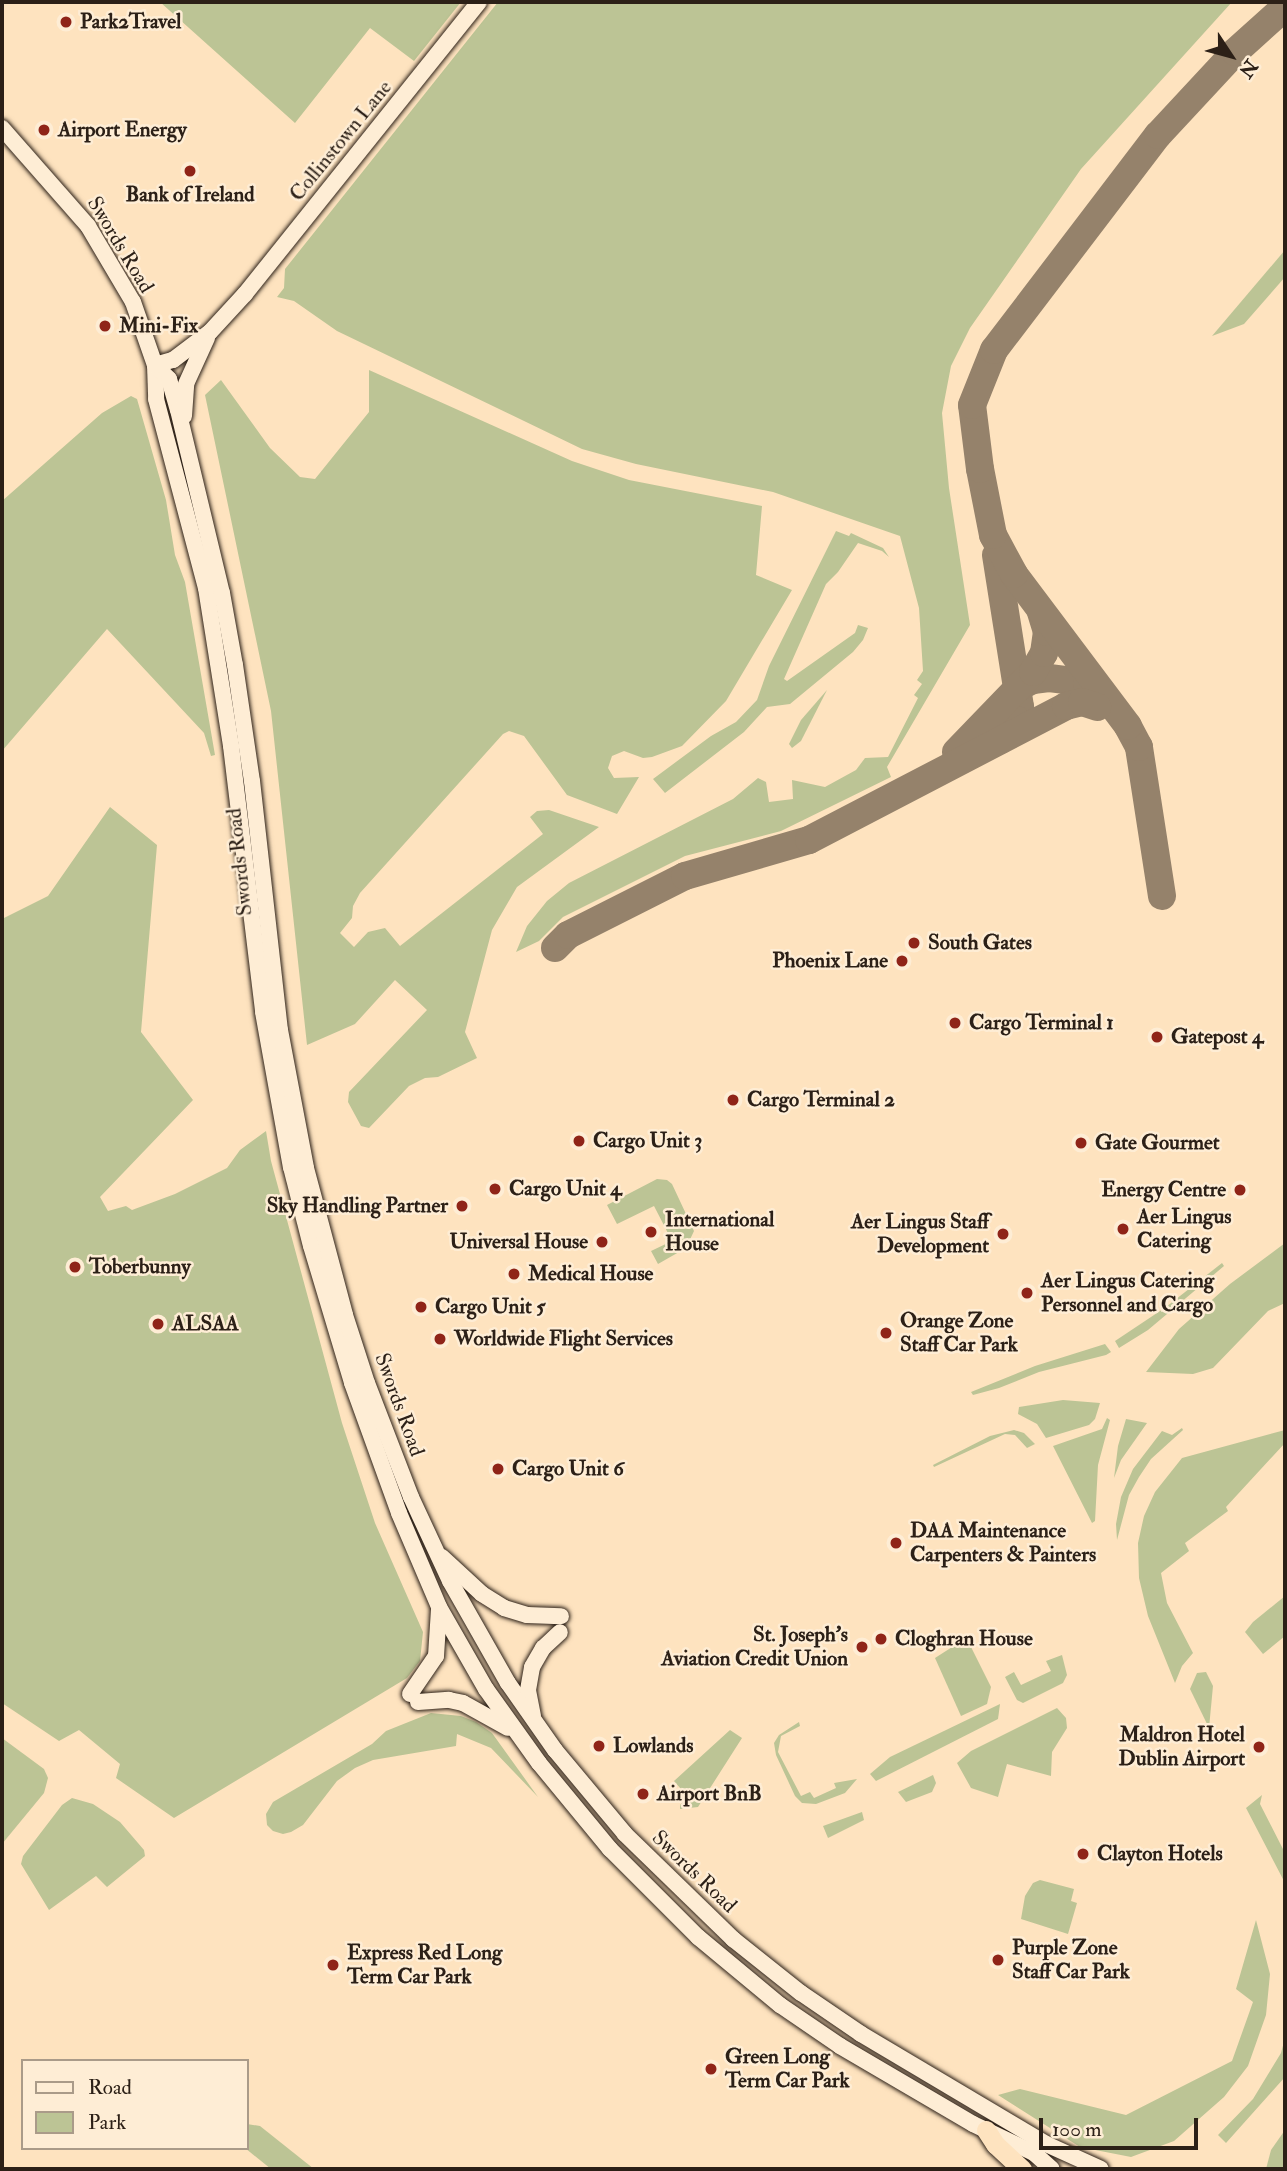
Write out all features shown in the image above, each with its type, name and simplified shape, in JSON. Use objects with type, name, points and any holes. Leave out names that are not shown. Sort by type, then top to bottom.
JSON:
[{"type":"highway","points":[[986,2130],[995,2144],[1022,2169]]},
{"type":"main road","name":"Collinstown Lane","points":[[155,365],[173,360],[210,332],[479,2]]},
{"type":"main road","name":"Swords Road","points":[[2,128],[89,226],[132,302],[155,365],[156,399],[206,588],[231,746],[263,1012],[291,1167],[311,1246],[352,1383],[399,1513],[439,1607],[461,1649],[516,1733],[610,1849],[698,1937],[780,2005],[839,2046],[986,2130],[1034,2153],[1052,2169]]},
{"type":"main road","name":"Collinstown Lane","points":[[155,365],[168,350],[234,305]]},
{"type":"main road","points":[[183,429],[186,384],[210,332]]},
{"type":"main road","name":"Swords Road","points":[[155,365],[170,379],[235,665],[252,781],[280,1030],[306,1168],[345,1315],[367,1383],[435,1550],[473,1624],[533,1721],[625,1834],[713,1920],[771,1970],[892,2053],[1046,2144],[1101,2169]]},
{"type":"main road","points":[[435,1550],[482,1594],[504,1608],[561,1624],[532,1667],[528,1690],[533,1721]]},
{"type":"main road","points":[[439,1607],[436,1656],[414,1698],[463,1703],[516,1733]]},
{"type":"green space","points":[[160,2],[461,2],[414,61],[370,28],[295,123]]},
{"type":"green space","points":[[498,2],[1232,2],[1081,169],[970,328],[951,366],[942,413],[949,488],[970,625],[887,767],[891,777],[781,831],[685,856],[563,917],[539,941],[516,952],[527,926],[547,901],[569,883],[733,799],[758,778],[766,782],[769,802],[793,799],[792,780],[825,787],[856,770],[865,758],[888,757],[918,698],[914,695],[922,684],[917,680],[923,671],[919,608],[900,536],[773,492],[636,464],[582,449],[337,331],[294,301],[277,297],[284,288],[285,269]]},
{"type":"green space","points":[[1285,250],[1285,277],[1244,324],[1212,336]]},
{"type":"green space","points":[[369,370],[572,461],[629,480],[762,506],[756,575],[792,590],[726,701],[682,746],[652,757],[643,758],[624,751],[612,756],[608,768],[614,778],[639,777],[617,814],[567,795],[524,736],[509,731],[503,734],[360,893],[353,906],[352,918],[340,933],[354,947],[368,932],[385,928],[400,946],[543,834],[530,817],[537,811],[549,810],[599,827],[517,887],[492,930],[465,1032],[477,1058],[438,1077],[425,1078],[409,1086],[369,1128],[361,1126],[348,1102],[349,1092],[427,1010],[395,980],[355,1024],[307,1045],[271,711],[205,395],[221,380],[270,448],[300,477],[315,479],[369,412]]},
{"type":"green space","points":[[131,396],[137,399],[166,500],[175,555],[185,582],[215,755],[211,756],[204,733],[107,629],[2,751],[2,501],[102,413]]},
{"type":"green space","points":[[836,531],[849,536],[851,533],[883,548],[889,557],[882,551],[858,543],[826,584],[784,679],[787,681],[855,633],[858,625],[868,628],[863,640],[853,652],[790,704],[767,707],[744,732],[665,793],[653,779],[711,736],[736,722],[757,700],[769,666]]},
{"type":"green space","points":[[827,690],[801,741],[792,748],[789,744],[801,720]]},
{"type":"green space","name":"ALSAA","points":[[110,807],[157,845],[141,1032],[193,1100],[100,1197],[108,1211],[126,1206],[132,1210],[175,1194],[227,1168],[240,1150],[266,1131],[271,1161],[342,1423],[375,1523],[423,1632],[420,1661],[407,1678],[174,1818],[116,1778],[120,1764],[79,1730],[59,1741],[2,1703],[2,919],[48,896]]},
{"type":"green space","points":[[657,1179],[667,1180],[672,1184],[694,1231],[686,1248],[658,1264],[651,1251],[672,1241],[654,1206],[617,1224],[607,1205]]},
{"type":"green space","points":[[1285,1243],[1285,1303],[1268,1311],[1213,1368],[1193,1374],[1146,1372],[1179,1329],[1230,1284]]},
{"type":"green space","points":[[1222,1263],[1224,1266],[1148,1330],[1119,1348],[1115,1341],[1166,1307]]},
{"type":"green space","points":[[1105,1344],[1111,1352],[1106,1355],[1039,1372],[999,1388],[973,1395],[971,1392],[1035,1366]]},
{"type":"green space","points":[[1063,1400],[1100,1403],[1095,1419],[1089,1425],[1046,1438],[1037,1424],[1018,1414],[1019,1407]]},
{"type":"green space","points":[[1107,1418],[1110,1420],[1098,1465],[1095,1521],[1092,1523],[1053,1446],[1102,1429]]},
{"type":"green space","points":[[1126,1419],[1147,1423],[1121,1460],[1114,1478],[1118,1446]]},
{"type":"green space","points":[[1182,1428],[1183,1430],[1151,1459],[1139,1477],[1129,1495],[1117,1540],[1116,1524],[1121,1497],[1133,1469],[1162,1431],[1172,1435]]},
{"type":"green space","points":[[1014,1430],[1024,1433],[1035,1444],[1027,1448],[1015,1435],[1005,1434],[934,1467],[933,1465],[990,1436]]},
{"type":"green space","points":[[1285,1430],[1285,1443],[1226,1507],[1228,1511],[1185,1543],[1189,1551],[1161,1573],[1167,1603],[1193,1653],[1182,1666],[1175,1683],[1148,1616],[1139,1578],[1138,1543],[1144,1516],[1155,1492],[1182,1458]]},
{"type":"green space","points":[[1285,1596],[1285,1636],[1263,1654],[1245,1632]]},
{"type":"green space","points":[[960,1642],[971,1647],[991,1687],[987,1704],[961,1716],[935,1658]]},
{"type":"green space","points":[[1062,1655],[1067,1675],[1063,1683],[1023,1703],[1017,1700],[1005,1677],[1014,1672],[1021,1685],[1051,1671],[1046,1661]]},
{"type":"green space","points":[[1206,1672],[1213,1686],[1209,1728],[1190,1689],[1197,1673]]},
{"type":"green space","points":[[1000,1704],[998,1719],[876,1781],[870,1774],[890,1757]]},
{"type":"green space","points":[[1057,1708],[1066,1718],[1067,1728],[1052,1752],[1051,1776],[1007,1764],[998,1797],[971,1788],[957,1763],[971,1751]]},
{"type":"green space","points":[[431,1713],[461,1716],[492,1733],[538,1797],[491,1748],[457,1734],[456,1746],[373,1760],[355,1768],[337,1781],[303,1825],[291,1832],[283,1834],[273,1831],[267,1825],[266,1814],[273,1802],[372,1744],[386,1731]]},
{"type":"green space","points":[[799,1722],[800,1726],[781,1736],[778,1752],[801,1796],[810,1792],[814,1798],[836,1788],[834,1783],[857,1779],[845,1793],[816,1804],[802,1803],[795,1796],[776,1755],[774,1743],[779,1735]]},
{"type":"green space","points":[[730,1730],[742,1738],[698,1807],[680,1809],[680,1805],[688,1797],[674,1781]]},
{"type":"green space","points":[[2,1738],[44,1769],[48,1778],[44,1793],[2,1844]]},
{"type":"green space","points":[[933,1775],[936,1783],[932,1792],[906,1802],[898,1792]]},
{"type":"green space","points":[[1262,1795],[1260,1804],[1285,1853],[1285,1883],[1246,1808]]},
{"type":"green space","points":[[72,1798],[93,1804],[120,1822],[144,1850],[145,1856],[107,1887],[96,1876],[49,1910],[21,1864],[23,1856],[62,1805]]},
{"type":"green space","points":[[862,1812],[864,1820],[828,1838],[823,1826]]},
{"type":"green space","points":[[1040,1880],[1074,1889],[1071,1901],[1077,1903],[1068,1934],[1021,1919],[1025,1896],[1033,1883]]},
{"type":"green space","points":[[1256,1920],[1270,1974],[1266,2015],[1248,2066],[1224,2097],[1174,2141],[1131,2157],[1080,2147],[998,2095],[1020,2089],[1126,2115],[1232,2061],[1253,2002],[1236,1989]]},
{"type":"green space","points":[[1285,2038],[1285,2077],[1226,2143],[1218,2135],[1253,2099],[1281,2053]]},
{"type":"green space","points":[[248,2124],[260,2126],[314,2169],[271,2169],[247,2150]]},
{"type":"green space","points":[[1285,2130],[1285,2169],[1266,2169],[1271,2150]]},
{"type":"taxiway","points":[[1162,896],[1139,747],[1128,726],[1014,574],[993,535],[980,469],[972,405],[994,350],[1158,135],[1235,52],[1285,7]]},
{"type":"taxiway","points":[[996,555],[1020,707],[1017,720],[1000,740]]},
{"type":"taxiway","points":[[956,752],[1033,672],[1044,653],[1047,632],[1041,612]]},
{"type":"taxiway","points":[[1017,688],[1033,680],[1049,678],[1087,683],[1103,694]]},
{"type":"taxiway","points":[[555,948],[568,935],[685,876],[809,840],[1066,706],[1082,702],[1097,707]]},
{"type":"place","name":"Park2Travel","points":[[66,22]]},
{"type":"place","name":"Airport Energy","points":[[44,130]]},
{"type":"place","name":"Bank of Ireland","points":[[190,171]]},
{"type":"place","name":"Mini-Fix","points":[[105,326]]},
{"type":"place","name":"South Gates","points":[[914,943]]},
{"type":"place","name":"Phoenix Lane","points":[[902,961]]},
{"type":"place","name":"Cargo Terminal 1","points":[[955,1023]]},
{"type":"place","name":"Gatepost 4","points":[[1157,1037]]},
{"type":"place","name":"Cargo Terminal 2","points":[[733,1100]]},
{"type":"place","name":"Cargo Unit 3","points":[[579,1141]]},
{"type":"place","name":"Gate Gourmet","points":[[1081,1143]]},
{"type":"place","name":"Cargo Unit 4","points":[[495,1189]]},
{"type":"place","name":"Energy Centre","points":[[1240,1190]]},
{"type":"place","name":"Sky Handling Partner","points":[[462,1206]]},
{"type":"place","name":"Aer Lingus Catering","points":[[1123,1229]]},
{"type":"place","name":"International House","points":[[651,1232]]},
{"type":"place","name":"Aer Lingus Staff Development","points":[[1003,1234]]},
{"type":"place","name":"Universal House","points":[[602,1242]]},
{"type":"place","name":"Toberbunny","points":[[75,1267]]},
{"type":"place","name":"Medical House","points":[[514,1274]]},
{"type":"place","name":"Aer Lingus Catering Personnel and Cargo","points":[[1027,1293]]},
{"type":"place","name":"Cargo Unit 5","points":[[421,1307]]},
{"type":"place","name":"ALSAA","points":[[158,1324]]},
{"type":"place","name":"Orange Zone Staff Car Park","points":[[886,1333]]},
{"type":"place","name":"Worldwide Flight Services","points":[[440,1339]]},
{"type":"place","name":"Cargo Unit 6","points":[[498,1469]]},
{"type":"place","name":"DAA Maintenance Carpenters & Painters","points":[[896,1543]]},
{"type":"place","name":"Cloghran House","points":[[881,1639]]},
{"type":"place","name":"St. Joseph's Aviation Credit Union","points":[[862,1647]]},
{"type":"place","name":"Lowlands","points":[[599,1746]]},
{"type":"place","name":"Maldron Hotel Dublin Airport","points":[[1259,1747]]},
{"type":"place","name":"Airport BnB","points":[[643,1794]]},
{"type":"place","name":"Clayton Hotels","points":[[1083,1854]]},
{"type":"place","name":"Purple Zone Staff Car Park","points":[[998,1960]]},
{"type":"place","name":"Express Red Long Term Car Park","points":[[333,1965]]},
{"type":"place","name":"Green Long Term Car Park","points":[[711,2069]]}]
